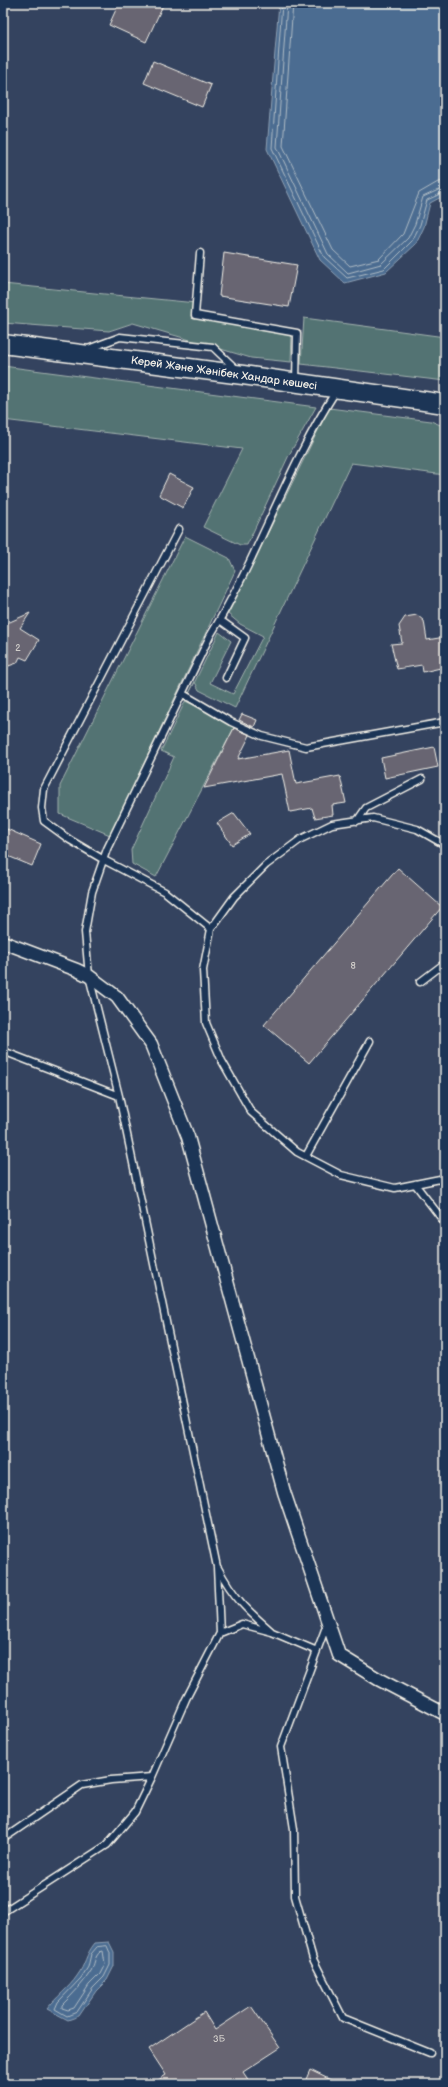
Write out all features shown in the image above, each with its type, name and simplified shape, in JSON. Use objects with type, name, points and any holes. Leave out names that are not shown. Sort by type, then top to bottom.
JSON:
[{"type":"main road","name":"Керей Және Жәнібек Хандар көшесі","points":[[3,344],[296,382],[445,404]]},
{"type":"street","points":[[3,942],[89,976],[117,997],[151,1044],[188,1137],[284,1492],[339,1655],[378,1679],[445,1714]]},
{"type":"lane","points":[[3,9],[5,3]]},
{"type":"lane","points":[[200,253],[195,315],[297,333],[296,382]]},
{"type":"lane","points":[[75,354],[120,337],[213,347],[243,375]]},
{"type":"lane","points":[[3,1912],[107,1845],[135,1812],[186,1699],[220,1633],[217,1567],[119,1096],[89,976],[85,932],[92,892],[108,848],[210,636],[220,620],[298,456],[338,388]]},
{"type":"lane","points":[[179,529],[44,789],[42,808],[44,821],[70,840],[104,860],[165,892],[211,929]]},
{"type":"lane","points":[[220,620],[245,638],[226,678]]},
{"type":"lane","points":[[183,694],[231,722],[256,733],[306,747],[445,722]]},
{"type":"lane","points":[[357,821],[366,808],[422,779]]},
{"type":"lane","points":[[445,845],[417,829],[373,818],[332,824],[301,839],[266,865],[234,897],[211,929],[203,970],[206,1023],[222,1061],[251,1112],[297,1152],[341,1175],[395,1188],[445,1178]]},
{"type":"lane","points":[[420,982],[445,963]]},
{"type":"lane","points":[[306,1156],[370,1041]]},
{"type":"lane","points":[[3,1051],[119,1096]]},
{"type":"lane","points":[[415,1184],[445,1223]]},
{"type":"lane","points":[[217,1567],[229,1590],[247,1610],[272,1632]]},
{"type":"lane","points":[[327,1622],[281,1747],[294,1828],[295,1896],[313,1958],[343,2018],[430,2053]]},
{"type":"lane","points":[[220,1633],[242,1624],[272,1632],[317,1651]]},
{"type":"lane","points":[[3,1839],[82,1785],[111,1780],[152,1777]]},
{"type":"green space","points":[[3,284],[196,303],[195,315],[292,331],[291,362],[251,358],[133,323],[109,331],[3,323]]},
{"type":"green space","points":[[304,318],[445,337],[445,381],[301,364]]},
{"type":"green space","points":[[3,366],[316,407],[289,455],[247,545],[240,545],[203,527],[242,449],[3,420]]},
{"type":"green space","points":[[329,408],[431,421],[445,427],[445,475],[351,463],[235,708],[199,690],[195,682],[190,692],[219,632],[231,641],[210,683],[233,694],[263,636],[240,624],[228,614]]},
{"type":"green space","points":[[185,536],[229,558],[235,571],[110,835],[60,814],[60,786]]},
{"type":"green space","points":[[185,701],[236,724],[156,877],[132,864],[131,850],[174,757],[161,751]]},
{"type":"water","points":[[279,3],[445,3],[445,195],[430,203],[424,227],[416,244],[386,272],[345,283],[320,260],[267,149]]},
{"type":"water","points":[[109,1942],[114,1952],[114,1966],[107,1980],[96,1991],[79,2016],[68,2020],[47,2009],[77,1976],[95,1943]]},
{"type":"building","points":[[119,3],[164,3],[146,42],[109,25]]},
{"type":"building","points":[[153,61],[211,85],[202,107],[144,83]]},
{"type":"building","points":[[224,253],[297,265],[289,307],[219,296]]},
{"type":"building","points":[[169,474],[194,487],[183,508],[159,495]]},
{"type":"building","points":[[30,613],[20,628],[39,640],[27,660],[20,657],[17,663],[3,668],[3,625]]},
{"type":"building","points":[[417,615],[424,621],[427,640],[445,637],[445,667],[423,672],[422,665],[397,669],[391,644],[402,643],[399,626],[405,617]]},
{"type":"building","points":[[242,714],[257,720],[254,727],[239,720]]},
{"type":"building","points":[[234,728],[250,735],[238,759],[289,750],[296,784],[340,776],[346,803],[332,805],[333,815],[315,818],[312,808],[290,812],[282,774],[204,788]]},
{"type":"building","points":[[434,747],[438,767],[385,778],[381,758]]},
{"type":"building","points":[[234,813],[250,834],[232,845],[217,823]]},
{"type":"building","points":[[7,829],[41,844],[32,866],[3,854],[3,838]]},
{"type":"building","points":[[398,868],[442,907],[309,1063],[264,1025]]},
{"type":"building","points":[[251,2006],[280,2048],[243,2072],[251,2084],[152,2084],[166,2075],[149,2049],[204,2012],[215,2030]]},
{"type":"building","points":[[310,2070],[339,2084],[304,2084]]}]
